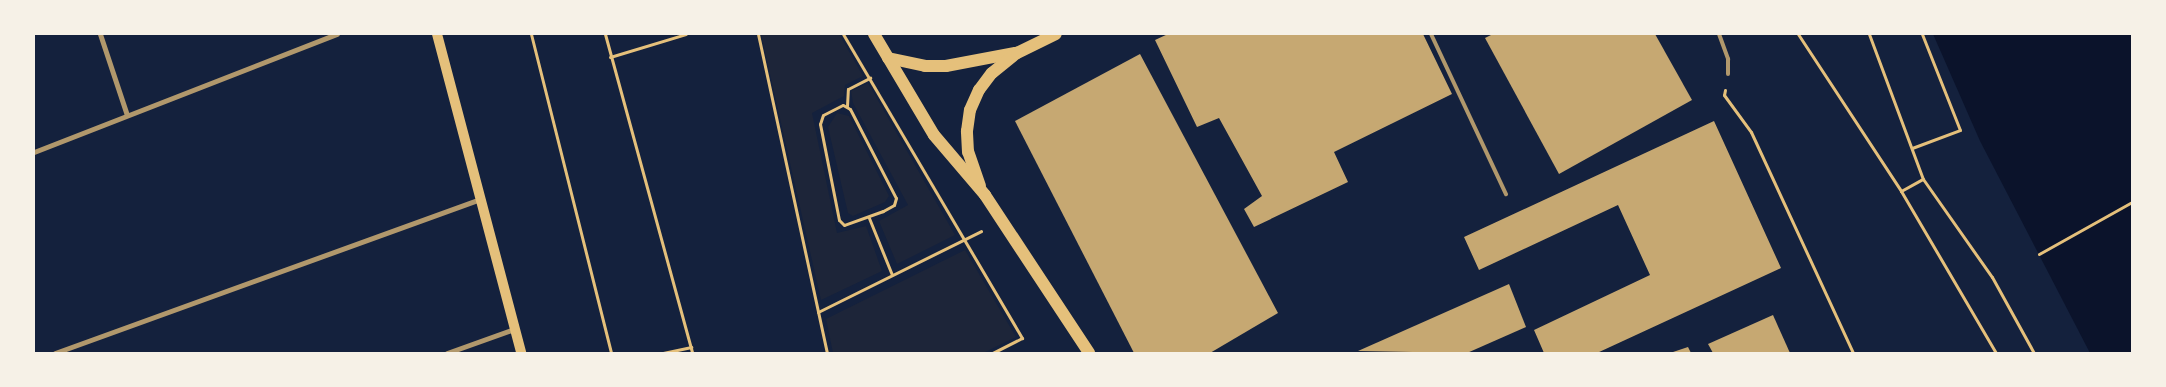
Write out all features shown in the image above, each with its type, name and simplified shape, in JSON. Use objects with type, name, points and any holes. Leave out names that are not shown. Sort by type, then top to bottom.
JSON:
[{"type":"main road","points":[[437,34],[521,353]]},
{"type":"main road","points":[[874,34],[934,135],[985,195],[1089,353]]},
{"type":"main road","points":[[985,195],[968,152],[967,130],[970,110],[992,73],[1016,53],[1056,34]]},
{"type":"main road","points":[[888,58],[925,66],[946,66],[1016,53]]},
{"type":"street","points":[[100,34],[127,115]]},
{"type":"street","points":[[34,152],[337,34]]},
{"type":"street","points":[[55,353],[480,198]]},
{"type":"street","points":[[447,353],[515,329]]},
{"type":"lane","points":[[1431,34],[1506,194]]},
{"type":"lane","points":[[1719,34],[1728,59],[1728,74]]},
{"type":"path","points":[[531,34],[611,353]]},
{"type":"path","points":[[605,34],[692,353]]},
{"type":"path","points":[[610,57],[686,34]]},
{"type":"path","points":[[758,34],[827,353]]},
{"type":"path","points":[[843,34],[1022,338],[992,353]]},
{"type":"path","points":[[1798,34],[1901,191],[1996,353]]},
{"type":"path","points":[[1869,34],[1923,179],[1992,277],[2034,353]]},
{"type":"path","points":[[1912,148],[1960,130],[1922,34]]},
{"type":"path","points":[[1728,74],[1724,95],[1751,132],[1853,353]]},
{"type":"path","points":[[847,106],[840,106],[823,115],[820,124],[839,220],[844,225],[869,218],[894,205],[896,198],[847,106],[848,89],[870,78]]},
{"type":"path","points":[[1901,191],[1923,179]]},
{"type":"path","points":[[2039,254],[2132,202]]},
{"type":"path","points":[[869,218],[892,275]]},
{"type":"path","points":[[818,312],[1001,220]]},
{"type":"path","points":[[663,353],[691,346]]},
{"type":"shaded area","points":[[761,34],[839,34],[863,76],[845,85],[844,96],[812,113],[837,233],[866,226],[882,271],[821,300]]},
{"type":"shaded area","points":[[1933,34],[2132,34],[2132,353],[2090,353],[1980,141]]},
{"type":"shaded area","points":[[868,83],[955,235],[897,264],[879,221],[908,205],[853,103],[851,91]]},
{"type":"shaded area","points":[[837,113],[849,116],[889,196],[885,202],[853,216],[848,213],[828,127]]},
{"type":"shaded area","points":[[965,250],[1016,337],[983,353],[833,353],[826,319]]},
{"type":"building","points":[[1168,34],[1423,34],[1452,94],[1334,152],[1348,182],[1254,227],[1244,209],[1262,196],[1219,118],[1197,127],[1155,40]]},
{"type":"building","points":[[1493,34],[1655,34],[1692,100],[1559,174],[1485,38]]},
{"type":"building","points":[[1140,54],[1278,313],[1210,353],[1134,353],[1015,121]]},
{"type":"building","points":[[1714,121],[1781,268],[1597,353],[1544,353],[1534,330],[1650,275],[1618,205],[1479,270],[1464,237]]},
{"type":"building","points":[[1509,284],[1526,327],[1467,353],[1358,351]]},
{"type":"building","points":[[1773,315],[1790,353],[1713,353],[1708,344]]},
{"type":"building","points":[[1688,347],[1691,353],[1670,353]]}]
